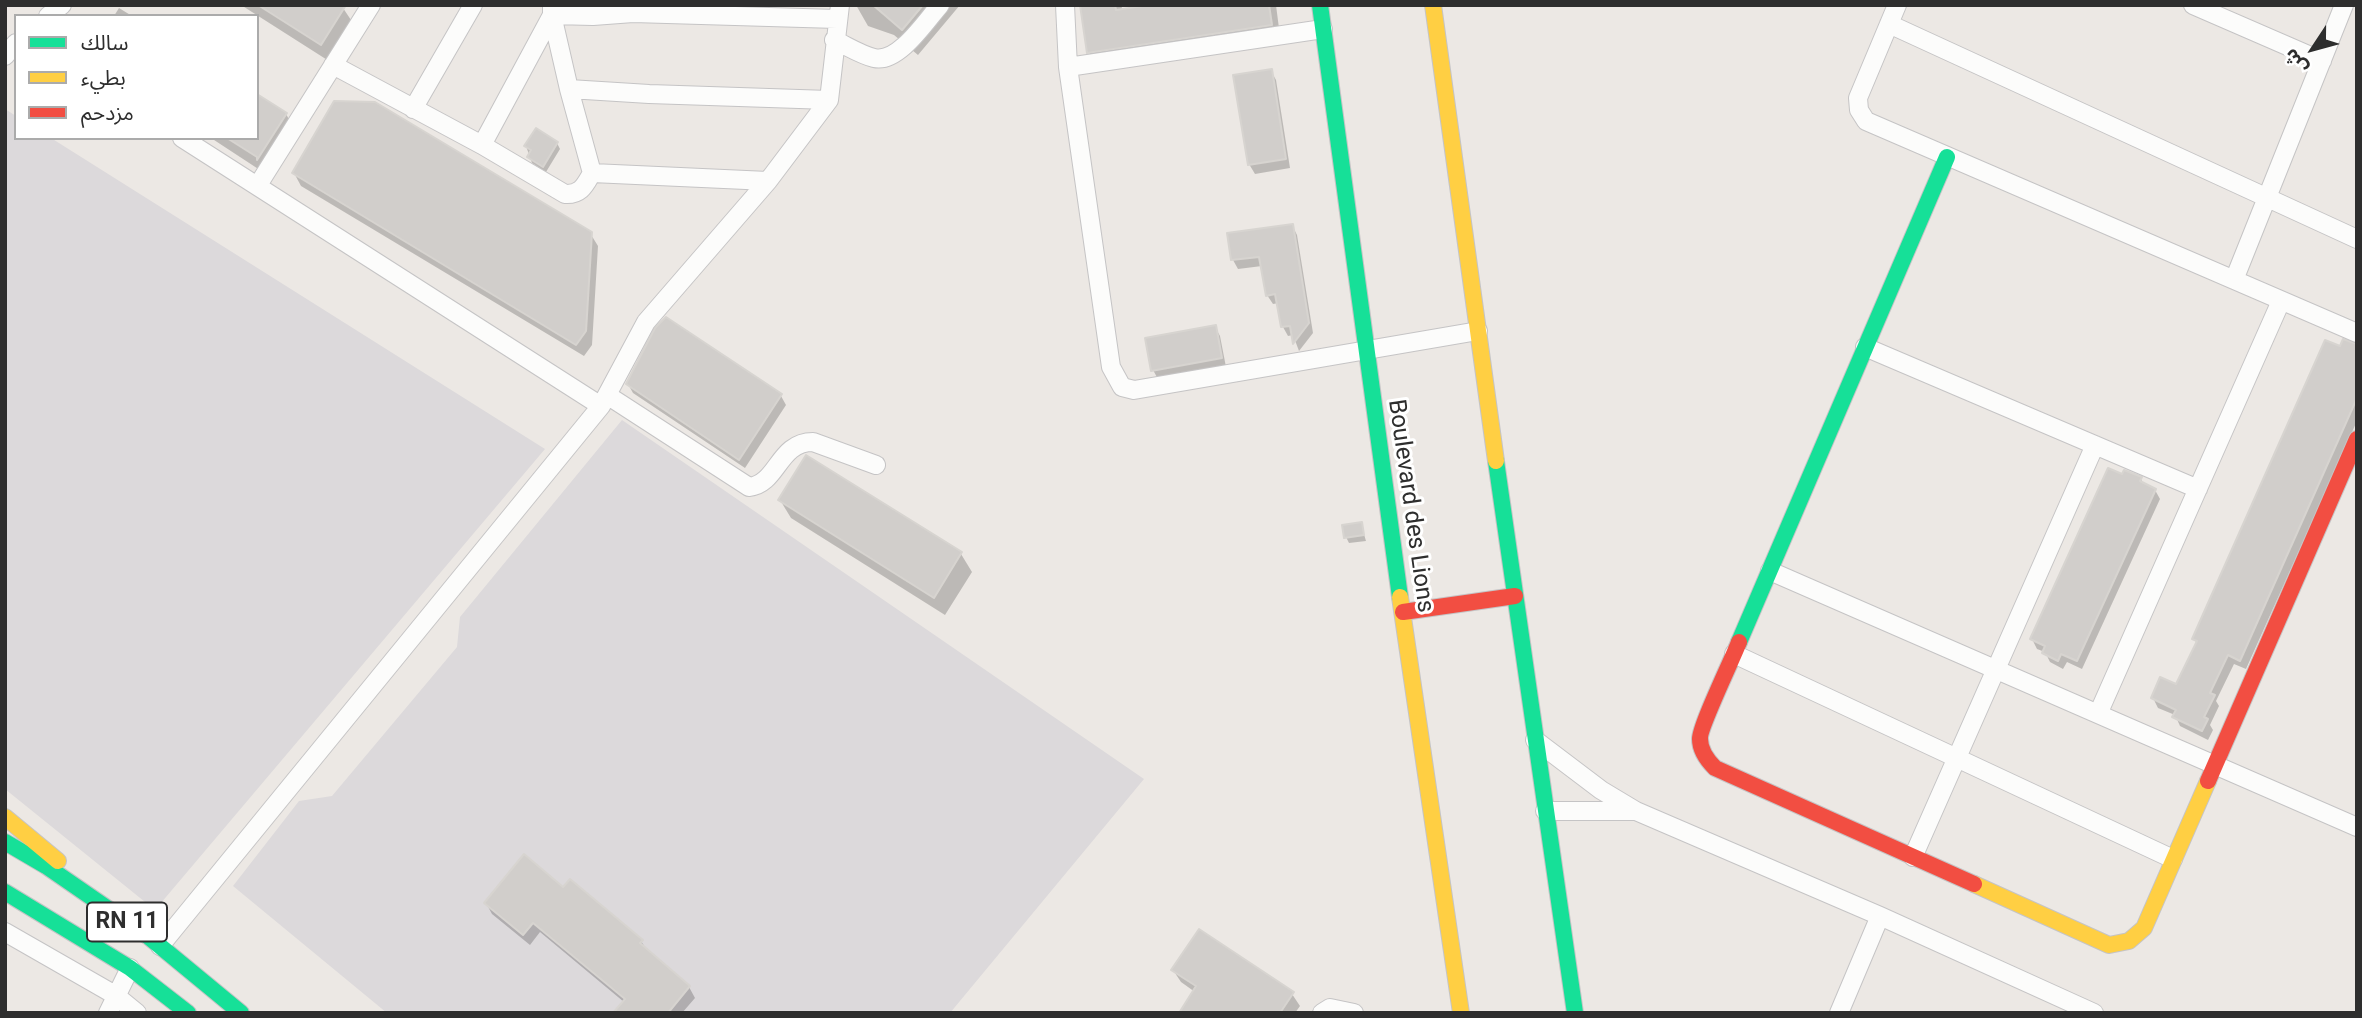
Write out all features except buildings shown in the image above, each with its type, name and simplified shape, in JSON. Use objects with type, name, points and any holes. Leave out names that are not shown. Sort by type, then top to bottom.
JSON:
[{"type":"main road","name":"Boulevard des Lions","points":[[1320,5],[1366,350],[1461,1013]]},
{"type":"main road","points":[[1433,5],[1545,811],[1576,1013]]},
{"type":"main road","points":[[1947,157],[1699,736],[1701,750],[1706,760],[1715,768],[2109,945],[2120,945],[2135,938],[2144,928],[2357,439]]},
{"type":"main road","points":[[1403,612],[1515,596]]},
{"type":"main road","points":[[5,817],[155,941]]},
{"type":"main road","name":"RN 11","points":[[5,842],[46,866],[155,941],[241,1013]]},
{"type":"main road","name":"RN 11","points":[[5,892],[130,968],[188,1013]]},
{"type":"street","points":[[258,186],[370,5]]},
{"type":"street","points":[[413,109],[473,5]]},
{"type":"street","points":[[834,40],[876,59],[888,57],[898,52],[940,5]]},
{"type":"street","points":[[1065,5],[1068,66],[1111,367],[1122,387],[1134,390],[1478,331]]},
{"type":"street","points":[[1897,5],[1858,98],[1858,110],[1866,121],[2357,333]]},
{"type":"street","points":[[2193,5],[2322,61]]},
{"type":"street","points":[[2234,281],[2344,5]]},
{"type":"street","points":[[155,941],[604,400],[646,322],[768,181],[829,100],[838,12],[629,9],[593,16],[552,10]]},
{"type":"street","points":[[333,65],[482,145],[565,194],[575,195],[582,190],[592,173],[569,89],[552,10]]},
{"type":"street","points":[[482,145],[552,10]]},
{"type":"street","points":[[1889,24],[2357,239]]},
{"type":"street","points":[[1068,66],[1323,29]]},
{"type":"street","points":[[569,89],[829,100]]},
{"type":"street","points":[[185,140],[748,487],[764,481],[792,446],[802,442],[813,442],[876,465]]},
{"type":"street","points":[[592,173],[768,181]]},
{"type":"street","points":[[2098,714],[2281,301]]},
{"type":"street","points":[[1865,347],[2198,489]]},
{"type":"street","points":[[1913,857],[2095,445]]},
{"type":"street","points":[[1769,570],[2357,828]]},
{"type":"street","points":[[1734,654],[2173,859]]},
{"type":"street","points":[[1535,740],[1601,790],[1636,811],[1880,916],[2094,1013]]},
{"type":"street","points":[[1545,811],[1636,811]]},
{"type":"street","points":[[1839,1013],[1880,916]]},
{"type":"street","points":[[5,932],[116,995],[137,1013]]},
{"type":"street","points":[[108,1013],[130,968]]},
{"type":"street","points":[[1322,1013],[1330,1008],[1354,1013]]},
{"type":"shaded area","points":[[5,109],[14,115],[14,140],[54,140],[545,449],[155,910],[5,789]]},
{"type":"shaded area","points":[[622,420],[1144,779],[950,1013],[387,1013],[233,886],[299,801],[332,796],[457,647],[460,617]]},
{"type":"traffic: fast","points":[[1320,5],[1400,597]]},
{"type":"traffic: fast","points":[[1739,642],[1947,157]]},
{"type":"traffic: fast","points":[[1496,461],[1575,1013]]},
{"type":"traffic: fast","points":[[5,842],[46,866],[149,937],[241,1013]]},
{"type":"traffic: fast","points":[[5,892],[130,968],[188,1013]]},
{"type":"traffic: slow","points":[[1433,5],[1496,461]]},
{"type":"traffic: slow","points":[[1400,597],[1461,1013]]},
{"type":"traffic: slow","points":[[1974,884],[2109,945],[2129,941],[2144,928],[2208,781]]},
{"type":"traffic: slow","points":[[5,817],[58,861]]},
{"type":"traffic: jam","points":[[2208,781],[2357,439]]},
{"type":"traffic: jam","points":[[1403,612],[1515,596]]},
{"type":"traffic: jam","points":[[1739,642],[1701,732],[1700,743],[1703,751],[1715,768],[1974,884]]}]
